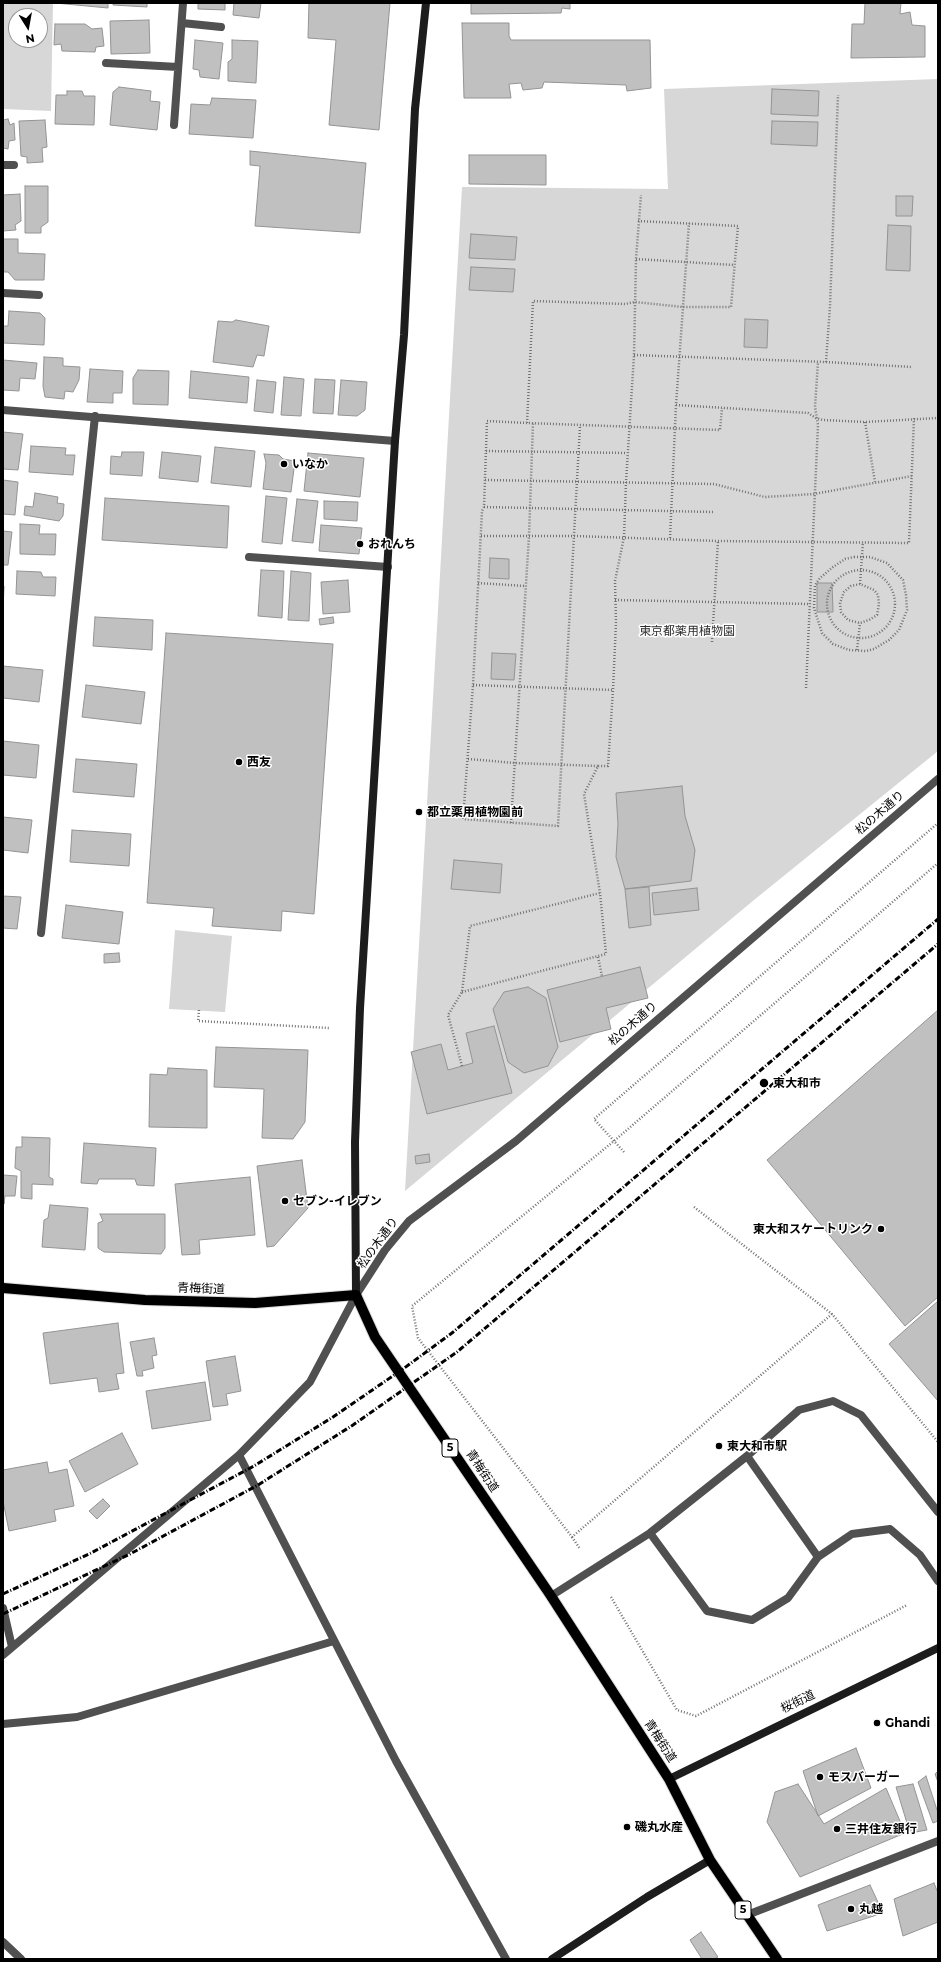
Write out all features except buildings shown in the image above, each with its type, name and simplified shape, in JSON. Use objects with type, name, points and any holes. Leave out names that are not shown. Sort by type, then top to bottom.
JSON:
[{"type":"main road","points":[[356,1295],[355,1142],[360,1008],[395,441],[404,334],[415,110],[426,3]]},
{"type":"main road","name":"青梅街道","points":[[3,1288],[145,1300],[255,1303],[356,1295],[375,1336],[551,1596],[669,1779],[710,1860],[777,1959]]},
{"type":"main road","name":"桜街道","points":[[669,1779],[938,1648]]},
{"type":"main road","points":[[552,1959],[648,1897],[710,1860]]},
{"type":"street","points":[[174,125],[183,3]]},
{"type":"street","points":[[182,23],[221,27]]},
{"type":"street","points":[[106,63],[178,67]]},
{"type":"street","points":[[3,164],[14,165]]},
{"type":"street","points":[[3,293],[39,295]]},
{"type":"street","points":[[3,410],[95,416],[395,441]]},
{"type":"street","points":[[41,933],[95,416]]},
{"type":"street","points":[[249,557],[388,567]]},
{"type":"street","name":"松の木通り","points":[[3,1655],[239,1455],[310,1382],[356,1295],[385,1250],[409,1221],[516,1141],[938,779]]},
{"type":"street","points":[[551,1596],[650,1532],[747,1456],[799,1410],[833,1401],[861,1415],[938,1512]]},
{"type":"street","points":[[239,1455],[396,1762],[506,1959]]},
{"type":"street","points":[[747,1456],[818,1557]]},
{"type":"street","points":[[650,1532],[707,1611],[752,1620],[788,1598],[818,1557],[852,1534],[890,1529],[920,1555],[938,1581]]},
{"type":"street","points":[[3,1608],[12,1647]]},
{"type":"street","points":[[3,1724],[77,1717],[334,1640]]},
{"type":"street","points":[[747,1915],[938,1841]]},
{"type":"street","points":[[3,1942],[21,1959]]},
{"type":"path","points":[[826,362],[830,306],[838,94]]},
{"type":"path","points":[[468,759],[515,763],[608,766],[613,690],[615,581],[624,537],[634,355],[636,259],[641,194]]},
{"type":"path","points":[[527,423],[533,301],[625,304],[635,302],[683,307],[731,307],[738,226],[638,221]]},
{"type":"path","points":[[670,538],[670,510],[676,405],[689,223]]},
{"type":"path","points":[[636,259],[734,265]]},
{"type":"path","points":[[634,355],[826,362],[912,367]]},
{"type":"path","points":[[806,688],[818,425],[815,407],[818,362]]},
{"type":"path","points":[[676,405],[808,413],[816,418],[865,422],[914,418],[938,418]]},
{"type":"path","points":[[580,426],[558,826],[463,820],[473,685],[482,511],[484,507],[487,421],[630,428],[720,430],[722,408]]},
{"type":"path","points":[[481,536],[575,536],[670,538],[718,541],[909,543],[914,418]]},
{"type":"path","points":[[865,422],[875,482]]},
{"type":"path","points":[[511,823],[529,536],[533,423]]},
{"type":"path","points":[[486,451],[628,453]]},
{"type":"path","points":[[484,480],[714,484],[765,497],[814,494],[912,476]]},
{"type":"path","points":[[484,507],[713,512]]},
{"type":"path","points":[[712,642],[718,541]]},
{"type":"path","points":[[860,584],[863,542]]},
{"type":"path","points":[[862,557],[870,557],[887,563],[899,574],[905,587],[907,603],[903,623],[895,636],[874,649],[866,651],[849,650],[833,644],[827,639],[822,633],[815,616],[814,601],[815,585],[826,572],[845,560],[862,557]]},
{"type":"path","points":[[861,570],[874,573],[884,580],[891,588],[894,614],[885,628],[875,635],[858,638],[846,635],[837,629],[830,617],[826,602],[827,594],[834,582],[843,575],[861,570]]},
{"type":"path","points":[[478,583],[525,586]]},
{"type":"path","points":[[860,584],[874,590],[878,595],[879,604],[877,615],[860,623],[848,620],[841,612],[840,603],[841,596],[844,592],[851,586],[860,584]]},
{"type":"path","points":[[615,600],[809,604]]},
{"type":"path","points":[[857,650],[860,623]]},
{"type":"path","points":[[473,685],[613,690]]},
{"type":"path","points":[[462,992],[606,954],[600,893],[584,794],[598,766]]},
{"type":"path","points":[[624,1152],[594,1119],[938,823]]},
{"type":"path","points":[[580,1549],[418,1338],[412,1306],[614,1141],[938,862]]},
{"type":"path","points":[[462,1066],[448,1015],[462,992],[470,926],[600,893]]},
{"type":"path","points":[[598,957],[602,976]]},
{"type":"path","points":[[199,1010],[198,1021],[329,1028]]},
{"type":"path","points":[[694,1207],[832,1314],[938,1442]]},
{"type":"path","points":[[572,1537],[832,1314]]},
{"type":"path","points":[[611,1597],[677,1710],[696,1716],[907,1604]]},
{"type":"green space","points":[[3,3],[53,3],[51,111],[3,109]]},
{"type":"green space","name":"東京都薬用植物園","points":[[938,79],[938,751],[754,900],[405,1191],[462,187],[668,189],[664,89]]},
{"type":"green space","points":[[175,930],[232,936],[225,1012],[169,1009]]},
{"type":"railway","points":[[3,1594],[91,1553],[254,1466],[333,1417],[403,1369],[452,1333],[938,919]]},
{"type":"railway","points":[[3,1614],[130,1554],[258,1485],[353,1425],[457,1352],[938,944]]},
{"type":"place","name":"いなか","points":[[284,464]]},
{"type":"place","name":"おれんち","points":[[360,544]]},
{"type":"place","name":"西友","points":[[239,762]]},
{"type":"place","name":"都立薬用植物園前","points":[[419,812]]},
{"type":"place","name":"東大和市","points":[[764,1083]]},
{"type":"place","name":"セブン-イレブン","points":[[285,1201]]},
{"type":"place","name":"東大和スケートリンク","points":[[881,1229]]},
{"type":"place","name":"東大和市駅","points":[[719,1446]]},
{"type":"place","name":"Ghandi","points":[[877,1723]]},
{"type":"place","name":"モスバーガー","points":[[820,1777]]},
{"type":"place","name":"磯丸水産","points":[[627,1827]]},
{"type":"place","name":"三井住友銀行","points":[[837,1829]]},
{"type":"place","name":"丸越","points":[[851,1909]]}]
